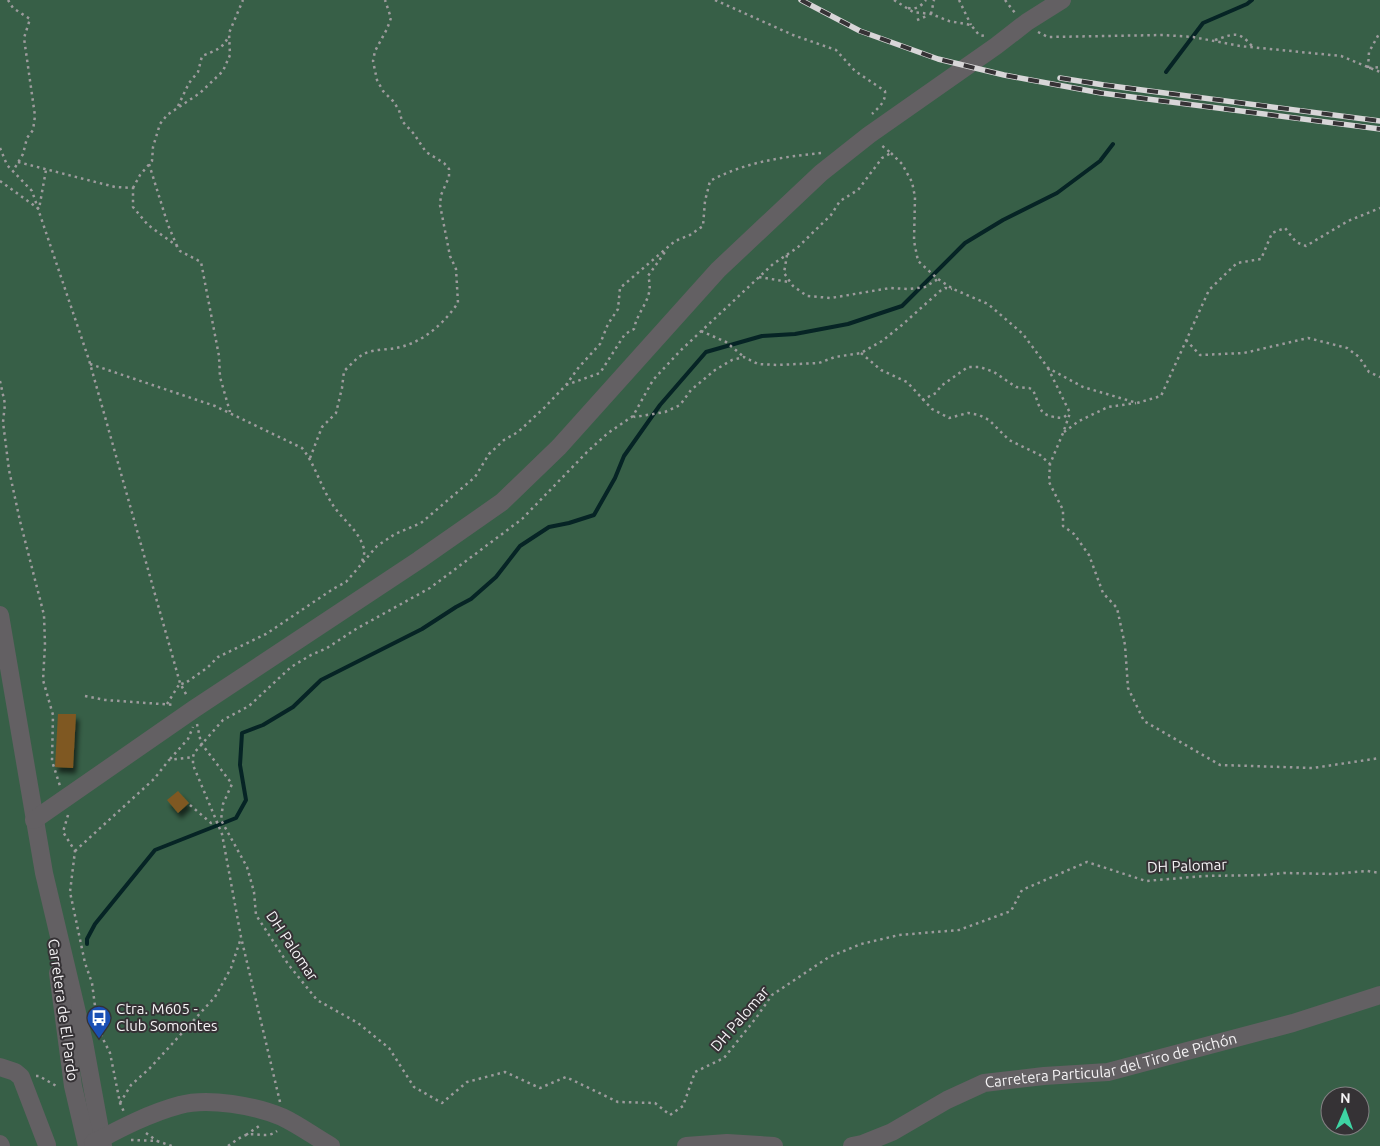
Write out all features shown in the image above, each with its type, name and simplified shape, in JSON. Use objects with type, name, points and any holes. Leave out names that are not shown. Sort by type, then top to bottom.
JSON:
[{"type":"street","points":[[34,820],[195,714],[502,502],[559,447],[718,270],[868,126],[996,46],[1027,22],[1062,0]]},
{"type":"street","name":"Carretera de El Pardo","points":[[0,615],[44,873],[84,1042],[100,1142]]},
{"type":"street","name":"Carretera Particular del Tiro de Pichón","points":[[852,1146],[892,1132],[946,1100],[984,1083],[1044,1076],[1108,1072],[1293,1023],[1380,996]]},
{"type":"street","points":[[0,1067],[15,1072],[21,1077],[48,1145]]},
{"type":"street","points":[[100,1142],[134,1122],[182,1104],[215,1102],[248,1106],[282,1117],[331,1146]]},
{"type":"street","points":[[686,1146],[727,1143],[774,1146]]},
{"type":"path","points":[[8,0],[13,8],[30,19],[24,38],[35,116],[33,130],[27,138],[23,154],[13,172]]},
{"type":"path","points":[[178,107],[189,83],[198,72],[202,56],[219,49],[225,43],[243,0]]},
{"type":"path","points":[[310,458],[322,427],[336,413],[344,371],[368,352],[400,347],[425,337],[443,322],[458,303],[456,269],[450,256],[440,205],[441,195],[449,177],[449,170],[444,163],[426,152],[414,134],[402,121],[399,110],[383,91],[377,80],[373,61],[375,51],[387,29],[390,18],[386,0]]},
{"type":"path","points":[[715,0],[793,35],[836,50],[855,71],[885,91],[886,98],[868,126],[902,164],[912,182],[915,197],[914,241],[918,261],[938,279],[988,304],[1023,334],[1048,368],[1070,413],[1064,433],[1050,464],[1050,482],[1063,510],[1063,526],[1074,534],[1089,555],[1103,593],[1117,608],[1125,645],[1128,688],[1144,721],[1220,765],[1313,768],[1380,758]]},
{"type":"path","points":[[894,0],[913,12],[931,14],[971,25]]},
{"type":"path","points":[[905,7],[912,9],[918,7],[926,0]]},
{"type":"path","points":[[931,14],[934,0]]},
{"type":"path","points":[[959,0],[971,25],[979,35],[988,36],[996,46]]},
{"type":"path","points":[[917,20],[931,14]]},
{"type":"path","points":[[1030,28],[1048,37],[1163,35],[1193,37],[1253,47],[1341,56],[1380,72]]},
{"type":"path","points":[[1368,68],[1370,52],[1380,32]]},
{"type":"path","points":[[177,246],[148,225],[134,207],[133,188],[140,175],[152,161],[153,147],[160,124],[167,115],[200,93],[223,71],[230,55],[229,34]]},
{"type":"path","points":[[1214,40],[1238,34],[1243,36],[1253,47]]},
{"type":"path","points":[[1368,68],[1380,67]]},
{"type":"path","points":[[0,148],[6,165],[32,191],[90,364],[180,683],[195,714],[188,739],[154,780],[75,851]]},
{"type":"path","points":[[180,683],[184,684],[218,657],[266,634],[346,582],[377,546],[395,534],[421,523],[475,477],[489,454],[504,440],[518,432],[532,420],[566,386],[578,367],[600,344],[608,324],[618,309],[620,288],[676,241],[690,235],[703,226],[705,201],[710,181],[730,170],[790,156],[825,153],[821,173]]},
{"type":"path","points":[[228,1146],[244,1135],[255,1133],[267,1136],[274,1134],[278,1130],[282,1117],[241,937],[222,834],[193,765],[192,757],[201,743],[222,720],[249,706],[291,667],[430,588],[522,519],[569,469],[608,433],[634,416],[654,380],[680,351],[773,264],[797,248],[830,215],[840,201],[858,190],[882,158],[891,153]]},
{"type":"path","points":[[18,162],[115,187],[133,188]]},
{"type":"path","points":[[149,164],[168,225],[177,246],[180,251],[201,262],[219,356],[220,377],[230,412]]},
{"type":"path","points":[[38,209],[46,170]]},
{"type":"path","points":[[0,181],[38,209]]},
{"type":"path","points":[[1064,433],[1079,421],[1108,407],[1138,403],[1161,396],[1209,290],[1237,263],[1262,259],[1272,233],[1285,228],[1296,242],[1306,246],[1348,221],[1380,208]]},
{"type":"path","points":[[566,386],[600,373],[625,334],[634,329],[641,308],[647,302],[650,291],[648,276],[667,249]]},
{"type":"path","points":[[788,254],[784,273],[807,296],[831,298],[890,288],[909,290],[925,287],[938,279]]},
{"type":"path","points":[[759,277],[791,282]]},
{"type":"path","points":[[701,331],[726,342],[744,357],[758,364],[819,363],[835,357],[860,353],[882,341],[940,291],[945,288],[953,288]]},
{"type":"path","points":[[1186,340],[1200,355],[1220,355],[1244,353],[1308,338],[1347,348],[1359,357],[1369,372],[1380,377]]},
{"type":"path","points":[[860,353],[881,370],[907,382],[932,410],[949,418],[968,412],[979,415],[989,420],[1010,440],[1040,455],[1050,464]]},
{"type":"path","points":[[634,416],[665,412],[680,405],[691,390],[715,370],[732,360],[744,357]]},
{"type":"path","points":[[90,364],[230,412],[302,448],[310,458],[317,478],[332,504],[351,526],[364,547],[364,555],[360,567]]},
{"type":"path","points":[[922,400],[936,393],[942,386],[968,367],[980,367],[994,372],[1016,387],[1033,390],[1040,410],[1046,415],[1063,418],[1070,413]]},
{"type":"path","points":[[1048,368],[1083,387],[1138,403]]},
{"type":"path","points":[[0,381],[4,404],[2,422],[9,470],[44,615],[43,680],[53,715],[52,762],[60,787]]},
{"type":"path","points":[[167,704],[180,683]]},
{"type":"path","points":[[85,696],[105,700],[167,704],[195,714]]},
{"type":"path","points":[[201,743],[232,784],[223,804],[221,820],[217,824]]},
{"type":"path","points":[[169,760],[192,757]]},
{"type":"path","points":[[190,804],[211,823],[217,824]]},
{"type":"path","points":[[68,812],[63,832],[75,851],[70,892],[85,962],[92,982],[98,1029],[110,1053],[120,1103],[125,1114],[157,1141]]},
{"type":"path","name":"DH Palomar","points":[[221,820],[247,867],[254,892],[256,915],[288,964],[317,1000],[358,1023],[388,1048],[414,1087],[442,1103],[467,1082],[505,1072],[540,1088],[566,1077],[618,1102],[655,1103],[670,1115],[683,1106],[695,1072],[724,1058],[772,995],[830,957],[861,944],[898,935],[959,930],[1011,912],[1022,890],[1087,862],[1146,881],[1204,876],[1284,873],[1380,873]]},
{"type":"path","points":[[120,1103],[131,1085],[150,1068],[215,997],[232,968],[241,937]]},
{"type":"path","points":[[21,1077],[39,1076],[60,1088]]},
{"type":"path","points":[[100,1142],[122,1138],[157,1141],[172,1146]]},
{"type":"green space","points":[[0,0],[1380,0],[1380,1146],[0,1146]]},
{"type":"building","points":[[58,714],[76,714],[73,768],[55,767]]},
{"type":"building","points":[[178,791],[189,803],[178,813],[167,800]]},
{"type":"waterway","points":[[1166,72],[1203,23],[1252,0]]},
{"type":"waterway","points":[[87,944],[87,939],[95,924],[155,850],[236,818],[246,800],[240,765],[242,733],[263,725],[293,707],[321,680],[422,629],[471,599],[496,577],[520,546],[549,527],[594,515],[615,478],[624,456],[660,405],[706,352],[762,336],[795,334],[848,324],[902,306],[965,243],[1003,220],[1057,193],[1100,161],[1113,144]]},
{"type":"railway","points":[[801,0],[860,31],[938,59],[1004,75],[1101,93],[1380,129]]},
{"type":"railway","points":[[1060,78],[1380,121]]},
{"type":"place","name":"Ctra. M605 - Club Somontes","points":[[99,1039]]}]
